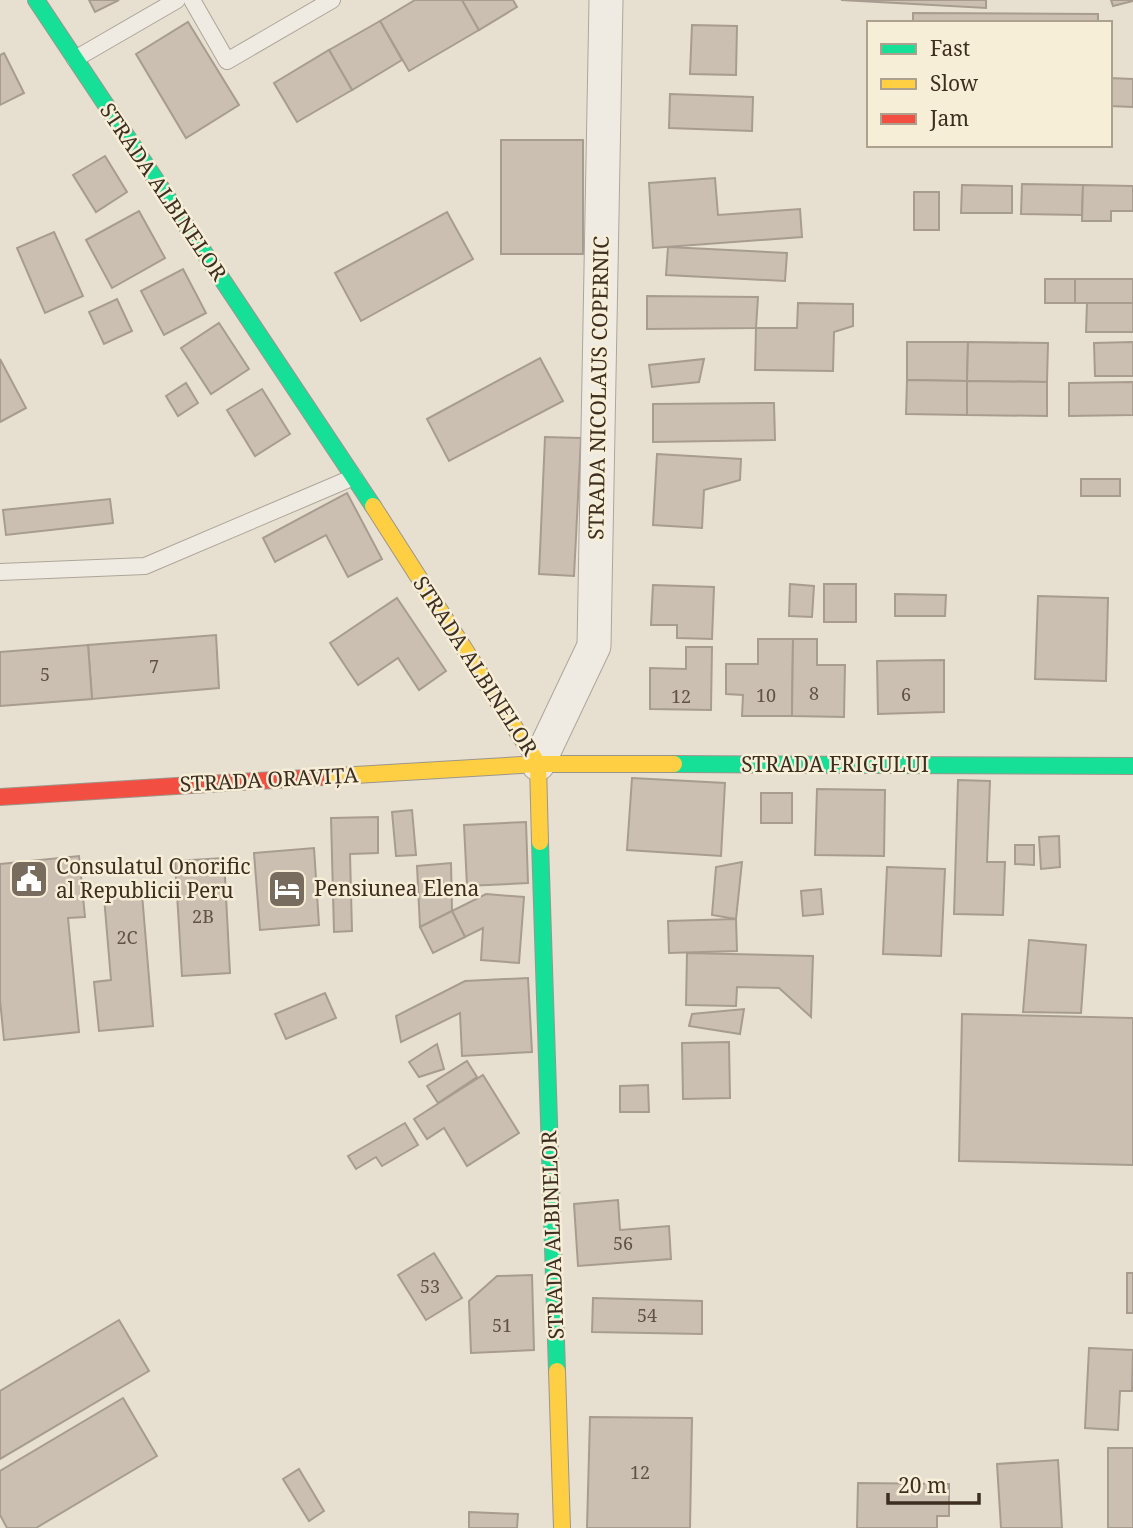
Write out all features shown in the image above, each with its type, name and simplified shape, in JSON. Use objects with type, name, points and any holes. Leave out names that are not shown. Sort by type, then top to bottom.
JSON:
[{"type":"street","name":"STRADA ALBINELOR","points":[[36,0],[354,477],[538,764],[562,1528]]},
{"type":"street","name":"STRADA NICOLAUS COPERNIC","points":[[538,764],[594,646],[606,0]]},
{"type":"street","name":"STRADA FRIGULUI","points":[[538,764],[1133,766]]},
{"type":"street","name":"STRADA ORAVIȚA","points":[[0,797],[538,764]]},
{"type":"lane","points":[[75,59],[177,0]]},
{"type":"lane","points":[[192,0],[227,61],[332,0]]},
{"type":"lane","points":[[0,572],[145,566],[354,477]]},
{"type":"building","points":[[89,0],[119,0],[95,12]]},
{"type":"building","points":[[415,0],[462,0],[479,30],[409,71],[380,21]]},
{"type":"building","points":[[462,0],[513,0],[517,7],[479,30]]},
{"type":"building","points":[[841,0],[986,0],[986,8]]},
{"type":"building","points":[[1111,0],[1133,0],[1133,1],[1113,6]]},
{"type":"building","points":[[913,13],[1098,14],[1098,21],[913,21]]},
{"type":"building","points":[[380,21],[402,60],[352,90],[329,50]]},
{"type":"building","points":[[188,22],[239,105],[186,138],[136,54]]},
{"type":"building","points":[[692,25],[737,26],[736,75],[690,74]]},
{"type":"building","points":[[329,50],[352,90],[297,122],[274,83]]},
{"type":"building","points":[[4,53],[24,93],[0,105],[0,55]]},
{"type":"building","points":[[1112,78],[1133,79],[1133,107],[1112,106]]},
{"type":"building","points":[[670,94],[753,97],[752,131],[669,128]]},
{"type":"building","points":[[501,140],[583,140],[583,254],[501,254]]},
{"type":"building","points":[[105,156],[127,192],[96,212],[73,175]]},
{"type":"building","points":[[715,178],[718,215],[800,209],[802,237],[653,248],[649,183]]},
{"type":"building","points":[[1022,184],[1083,185],[1082,215],[1021,214]]},
{"type":"building","points":[[962,185],[1012,186],[1012,213],[961,213]]},
{"type":"building","points":[[1083,185],[1133,186],[1133,211],[1111,211],[1111,221],[1082,221]]},
{"type":"building","points":[[914,192],[939,192],[939,230],[914,230]]},
{"type":"building","points":[[139,211],[165,258],[112,288],[86,240]]},
{"type":"building","points":[[447,212],[473,259],[361,321],[335,273]]},
{"type":"building","points":[[54,232],[83,296],[45,313],[17,248]]},
{"type":"building","points":[[668,247],[787,253],[785,281],[666,275]]},
{"type":"building","points":[[183,269],[206,313],[164,335],[141,291]]},
{"type":"building","points":[[1045,279],[1075,279],[1075,303],[1045,303]]},
{"type":"building","points":[[1075,279],[1133,279],[1133,303],[1075,303]]},
{"type":"building","points":[[647,296],[758,297],[756,328],[647,329]]},
{"type":"building","points":[[117,299],[132,331],[104,344],[89,312]]},
{"type":"building","points":[[798,303],[853,304],[853,326],[834,332],[833,371],[755,370],[756,328],[797,328]]},
{"type":"building","points":[[1087,303],[1133,303],[1133,332],[1086,332]]},
{"type":"building","points":[[219,323],[249,369],[211,394],[181,348]]},
{"type":"building","points":[[907,342],[968,342],[967,381],[907,380]]},
{"type":"building","points":[[968,342],[1048,343],[1047,382],[967,381]]},
{"type":"building","points":[[1133,342],[1133,376],[1095,376],[1094,343]]},
{"type":"building","points":[[540,358],[563,401],[449,461],[427,419]]},
{"type":"building","points":[[0,359],[26,408],[0,422]]},
{"type":"building","points":[[704,359],[699,382],[652,387],[649,365]]},
{"type":"building","points":[[907,380],[967,381],[967,415],[906,414]]},
{"type":"building","points":[[967,381],[1047,382],[1047,416],[967,415]]},
{"type":"building","points":[[1133,382],[1133,415],[1069,416],[1069,383]]},
{"type":"building","points":[[186,383],[198,403],[178,416],[166,396]]},
{"type":"building","points":[[262,389],[290,434],[255,456],[227,410]]},
{"type":"building","points":[[774,403],[775,440],[653,442],[653,404]]},
{"type":"building","points":[[545,437],[581,438],[574,576],[539,574]]},
{"type":"building","points":[[657,454],[741,459],[740,480],[704,490],[702,528],[653,525]]},
{"type":"building","points":[[1081,479],[1120,479],[1120,496],[1081,496]]},
{"type":"building","points":[[347,493],[382,559],[348,577],[326,535],[275,562],[263,538]]},
{"type":"building","points":[[110,499],[113,523],[6,535],[3,510]]},
{"type":"building","points":[[790,584],[814,586],[812,617],[789,616]]},
{"type":"building","points":[[824,584],[856,584],[856,622],[824,622]]},
{"type":"building","points":[[653,585],[714,587],[712,639],[677,638],[677,625],[651,625]]},
{"type":"building","points":[[895,594],[946,595],[945,616],[895,616]]},
{"type":"building","points":[[1038,596],[1108,598],[1106,681],[1035,679]]},
{"type":"building","points":[[397,598],[446,671],[419,690],[398,658],[358,685],[330,643]]},
{"type":"building","points":[[216,635],[219,688],[92,699],[88,645]]},
{"type":"building","points":[[758,639],[793,639],[792,716],[742,716],[743,695],[726,694],[726,664],[758,664]]},
{"type":"building","points":[[793,639],[817,639],[817,665],[845,665],[844,717],[792,716]]},
{"type":"building","points":[[88,645],[92,699],[0,706],[0,652]]},
{"type":"building","points":[[686,647],[712,647],[711,710],[650,709],[650,668],[686,669]]},
{"type":"building","points":[[944,660],[944,712],[878,714],[877,661]]},
{"type":"building","points":[[632,778],[725,783],[721,856],[627,850]]},
{"type":"building","points":[[958,780],[990,781],[987,862],[1005,862],[1003,915],[954,914]]},
{"type":"building","points":[[817,789],[885,790],[884,856],[815,855]]},
{"type":"building","points":[[761,793],[792,793],[792,823],[761,823]]},
{"type":"building","points":[[412,810],[416,855],[396,856],[392,812]]},
{"type":"building","points":[[378,817],[378,853],[350,854],[352,931],[334,932],[331,818]]},
{"type":"building","points":[[526,822],[528,883],[467,886],[464,825]]},
{"type":"building","points":[[1059,836],[1060,867],[1041,869],[1039,837]]},
{"type":"building","points":[[1015,845],[1034,845],[1034,865],[1015,864]]},
{"type":"building","name":"Pensiunea Elena","points":[[314,848],[319,925],[260,930],[254,853]]},
{"type":"building","points":[[79,856],[85,917],[68,918],[79,1032],[4,1040],[0,1000],[0,864]]},
{"type":"building","points":[[224,858],[230,973],[182,976],[175,861]]},
{"type":"building","points":[[742,862],[736,919],[712,915],[716,867]]},
{"type":"building","points":[[451,863],[452,911],[420,927],[417,866]]},
{"type":"building","points":[[887,867],[945,869],[941,956],[883,954]]},
{"type":"building","points":[[821,889],[823,914],[803,916],[801,891]]},
{"type":"building","points":[[142,894],[153,1026],[99,1031],[94,982],[111,980],[104,897]]},
{"type":"building","points":[[486,894],[524,897],[519,963],[481,960],[483,928],[465,937],[452,911]]},
{"type":"building","points":[[452,911],[465,937],[433,953],[420,927]]},
{"type":"building","points":[[736,919],[737,951],[669,953],[668,921]]},
{"type":"building","points":[[1029,940],[1086,945],[1081,1013],[1023,1012]]},
{"type":"building","points":[[687,953],[813,956],[811,1017],[779,988],[737,987],[736,1006],[686,1005]]},
{"type":"building","points":[[528,978],[532,1052],[462,1056],[460,1013],[401,1042],[396,1016],[465,981]]},
{"type":"building","points":[[325,993],[336,1018],[286,1039],[275,1014]]},
{"type":"building","points":[[744,1009],[740,1034],[689,1026],[692,1014]]},
{"type":"building","points":[[962,1014],[1133,1018],[1133,1165],[959,1161]]},
{"type":"building","points":[[729,1042],[730,1098],[683,1099],[682,1043]]},
{"type":"building","points":[[437,1044],[444,1069],[419,1077],[409,1062]]},
{"type":"building","points":[[467,1061],[477,1077],[438,1103],[427,1086]]},
{"type":"building","points":[[483,1075],[519,1133],[467,1166],[444,1128],[427,1139],[414,1119]]},
{"type":"building","points":[[648,1085],[649,1112],[620,1112],[620,1086]]},
{"type":"building","points":[[405,1123],[418,1145],[382,1166],[376,1157],[356,1169],[348,1156]]},
{"type":"building","points":[[618,1200],[620,1230],[669,1226],[671,1259],[578,1266],[574,1204]]},
{"type":"building","points":[[434,1253],[462,1298],[426,1320],[398,1275]]},
{"type":"building","points":[[1127,1273],[1133,1273],[1133,1313],[1127,1313]]},
{"type":"building","points":[[532,1275],[534,1350],[471,1353],[469,1301],[497,1276]]},
{"type":"building","points":[[593,1298],[702,1301],[702,1334],[592,1332]]},
{"type":"building","points":[[119,1320],[149,1371],[0,1459],[0,1391]]},
{"type":"building","points":[[1089,1348],[1133,1350],[1132,1391],[1120,1391],[1118,1430],[1085,1428]]},
{"type":"building","points":[[123,1398],[157,1456],[36,1528],[7,1528],[0,1515],[0,1471]]},
{"type":"building","points":[[590,1417],[692,1418],[690,1528],[587,1528]]},
{"type":"building","points":[[1108,1448],[1133,1448],[1133,1528],[1108,1528]]},
{"type":"building","points":[[1058,1460],[1062,1528],[1001,1528],[997,1464]]},
{"type":"building","points":[[299,1469],[324,1511],[309,1521],[283,1479]]},
{"type":"building","points":[[858,1483],[949,1484],[949,1516],[937,1516],[937,1528],[857,1528]]},
{"type":"building","points":[[469,1512],[518,1514],[517,1528],[469,1528]]},
{"type":"traffic: fast","points":[[36,0],[373,506]]},
{"type":"traffic: fast","points":[[674,764],[1133,766]]},
{"type":"traffic: fast","points":[[540,842],[557,1371]]},
{"type":"traffic: slow","points":[[373,506],[538,764],[540,842]]},
{"type":"traffic: slow","points":[[322,777],[538,764],[674,764]]},
{"type":"traffic: slow","points":[[557,1371],[562,1528]]},
{"type":"traffic: jam","points":[[0,797],[322,777]]},
{"type":"place","name":"Consulatul Onorific al Republicii Peru","points":[[29,879]]},
{"type":"place","name":"Pensiunea Elena","points":[[287,889]]}]
